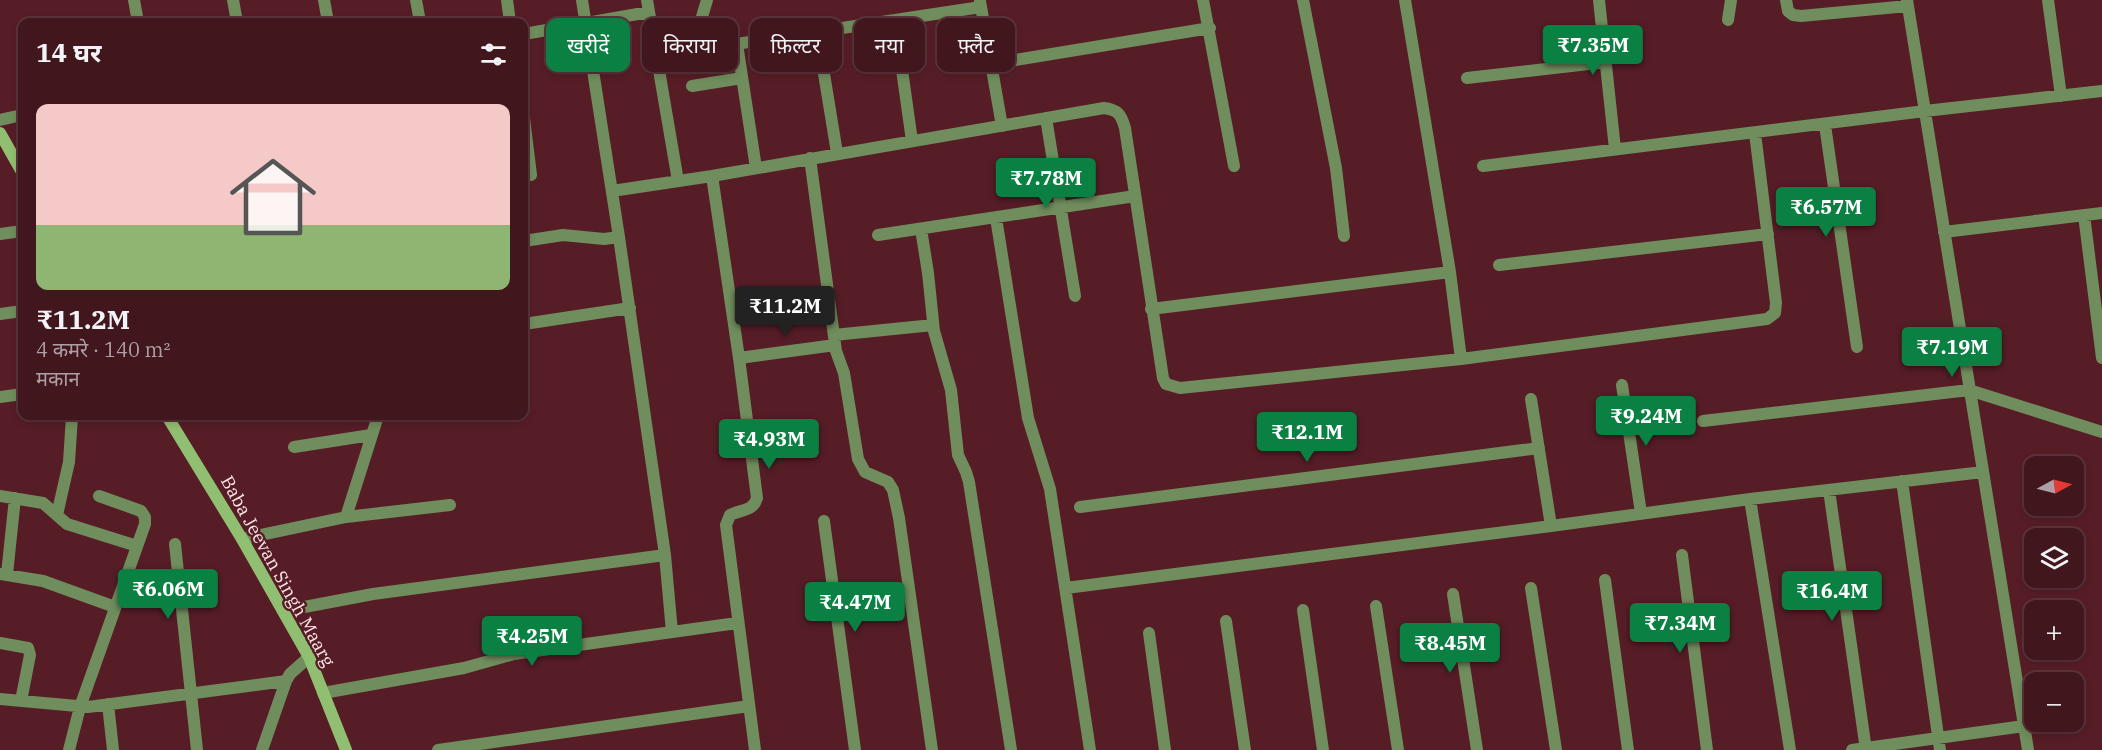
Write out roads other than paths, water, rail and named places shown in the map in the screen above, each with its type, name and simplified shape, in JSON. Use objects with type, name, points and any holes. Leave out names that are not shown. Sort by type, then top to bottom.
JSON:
[{"type":"street","points":[[134,0],[137,18]]},
{"type":"street","points":[[233,0],[236,18]]},
{"type":"street","points":[[324,0],[327,18]]},
{"type":"street","points":[[416,0],[419,18]]},
{"type":"street","points":[[507,0],[509,18]]},
{"type":"street","points":[[582,0],[585,18]]},
{"type":"street","points":[[702,18],[708,0]]},
{"type":"street","points":[[1203,0],[1234,166]]},
{"type":"street","points":[[1303,0],[1336,168],[1344,237]]},
{"type":"street","points":[[1405,0],[1450,272],[1461,359]]},
{"type":"street","points":[[1599,0],[1615,149]]},
{"type":"street","points":[[1728,20],[1731,0]]},
{"type":"street","points":[[1786,0],[1788,11],[1793,15],[1801,16],[1908,3],[2024,726],[1939,745],[1852,750]]},
{"type":"street","points":[[2048,0],[2061,96]]},
{"type":"street","points":[[906,18],[981,4]]},
{"type":"street","points":[[604,18],[648,6],[678,181]]},
{"type":"street","points":[[1015,60],[1210,28]]},
{"type":"street","points":[[528,33],[546,30]]},
{"type":"street","points":[[738,51],[756,168]]},
{"type":"street","points":[[1467,78],[1606,62]]},
{"type":"street","points":[[594,72],[665,555],[672,632]]},
{"type":"street","points":[[824,72],[837,153]]},
{"type":"street","points":[[902,72],[912,141]]},
{"type":"street","points":[[992,72],[1002,126]]},
{"type":"street","points":[[692,86],[742,78]]},
{"type":"street","points":[[1483,166],[2102,91]]},
{"type":"street","points":[[612,191],[712,176],[1104,108],[1116,110],[1122,115],[1163,378],[1166,384],[1172,387],[1461,359],[1767,319],[1775,313],[1776,303],[1755,133]]},
{"type":"street","points":[[0,120],[18,116]]},
{"type":"street","points":[[1046,118],[1074,296]]},
{"type":"street","points":[[1825,125],[1857,347]]},
{"type":"street","points":[[0,133],[18,164]]},
{"type":"street","points":[[528,151],[531,175]]},
{"type":"street","points":[[810,158],[835,340],[844,373],[858,459],[865,472],[888,482],[893,490],[899,518],[932,750]]},
{"type":"street","points":[[712,176],[757,498],[752,508],[730,515],[726,525],[755,750]]},
{"type":"street","points":[[878,235],[1135,196]]},
{"type":"street","points":[[1944,232],[2102,213]]},
{"type":"street","points":[[2084,215],[2102,358]]},
{"type":"street","points":[[996,218],[1028,418],[1048,479],[1090,750]]},
{"type":"street","points":[[921,229],[930,283],[933,325],[951,390],[958,454],[966,472],[972,498],[1011,750]]},
{"type":"street","points":[[0,234],[18,232]]},
{"type":"street","points":[[1499,265],[1767,234]]},
{"type":"street","points":[[528,240],[563,235],[604,239],[619,237]]},
{"type":"street","points":[[1151,309],[1450,272]]},
{"type":"street","points":[[528,323],[630,308]]},
{"type":"street","points":[[0,314],[18,312]]},
{"type":"street","points":[[739,358],[933,325]]},
{"type":"street","points":[[1622,385],[1641,513]]},
{"type":"street","points":[[1703,421],[1969,390],[2102,432]]},
{"type":"street","points":[[0,397],[18,395]]},
{"type":"street","points":[[1531,399],[1551,525]]},
{"type":"street","points":[[57,515],[69,462],[72,420]]},
{"type":"street","name":"Baba Jeevan Singh Maarg","points":[[169,420],[242,538],[309,657],[346,750]]},
{"type":"street","points":[[346,517],[377,420]]},
{"type":"street","points":[[294,447],[371,435]]},
{"type":"street","points":[[1080,507],[1539,448]]},
{"type":"street","points":[[1065,588],[1750,499],[1983,472]]},
{"type":"street","points":[[1902,481],[1939,745]]},
{"type":"street","points":[[1828,490],[1866,749]]},
{"type":"street","points":[[0,496],[43,503],[67,524],[137,546]]},
{"type":"street","points":[[69,750],[80,707],[145,524],[141,511],[99,496]]},
{"type":"street","points":[[15,498],[3,574],[50,583],[115,607]]},
{"type":"street","points":[[1750,499],[1790,750]]},
{"type":"street","points":[[242,538],[346,517],[450,505]]},
{"type":"street","points":[[824,521],[855,750]]},
{"type":"street","points":[[175,544],[197,750]]},
{"type":"street","points":[[283,611],[373,594],[665,555]]},
{"type":"street","points":[[1682,555],[1707,750]]},
{"type":"street","points":[[1605,580],[1628,750]]},
{"type":"street","points":[[1531,588],[1556,750]]},
{"type":"street","points":[[1452,594],[1477,750]]},
{"type":"street","points":[[1376,606],[1398,750]]},
{"type":"street","points":[[1303,610],[1323,750]]},
{"type":"street","points":[[1226,621],[1245,750]]},
{"type":"street","points":[[323,693],[464,668],[514,654],[737,623]]},
{"type":"street","points":[[1149,633],[1165,750]]},
{"type":"street","points":[[0,643],[28,648],[30,655],[21,701]]},
{"type":"street","points":[[262,750],[286,681],[290,674],[309,657]]},
{"type":"street","points":[[0,699],[80,707],[286,681]]},
{"type":"street","points":[[108,704],[113,750]]},
{"type":"street","points":[[438,750],[749,706]]},
{"type":"street","points":[[2025,732],[2028,750]]}]
